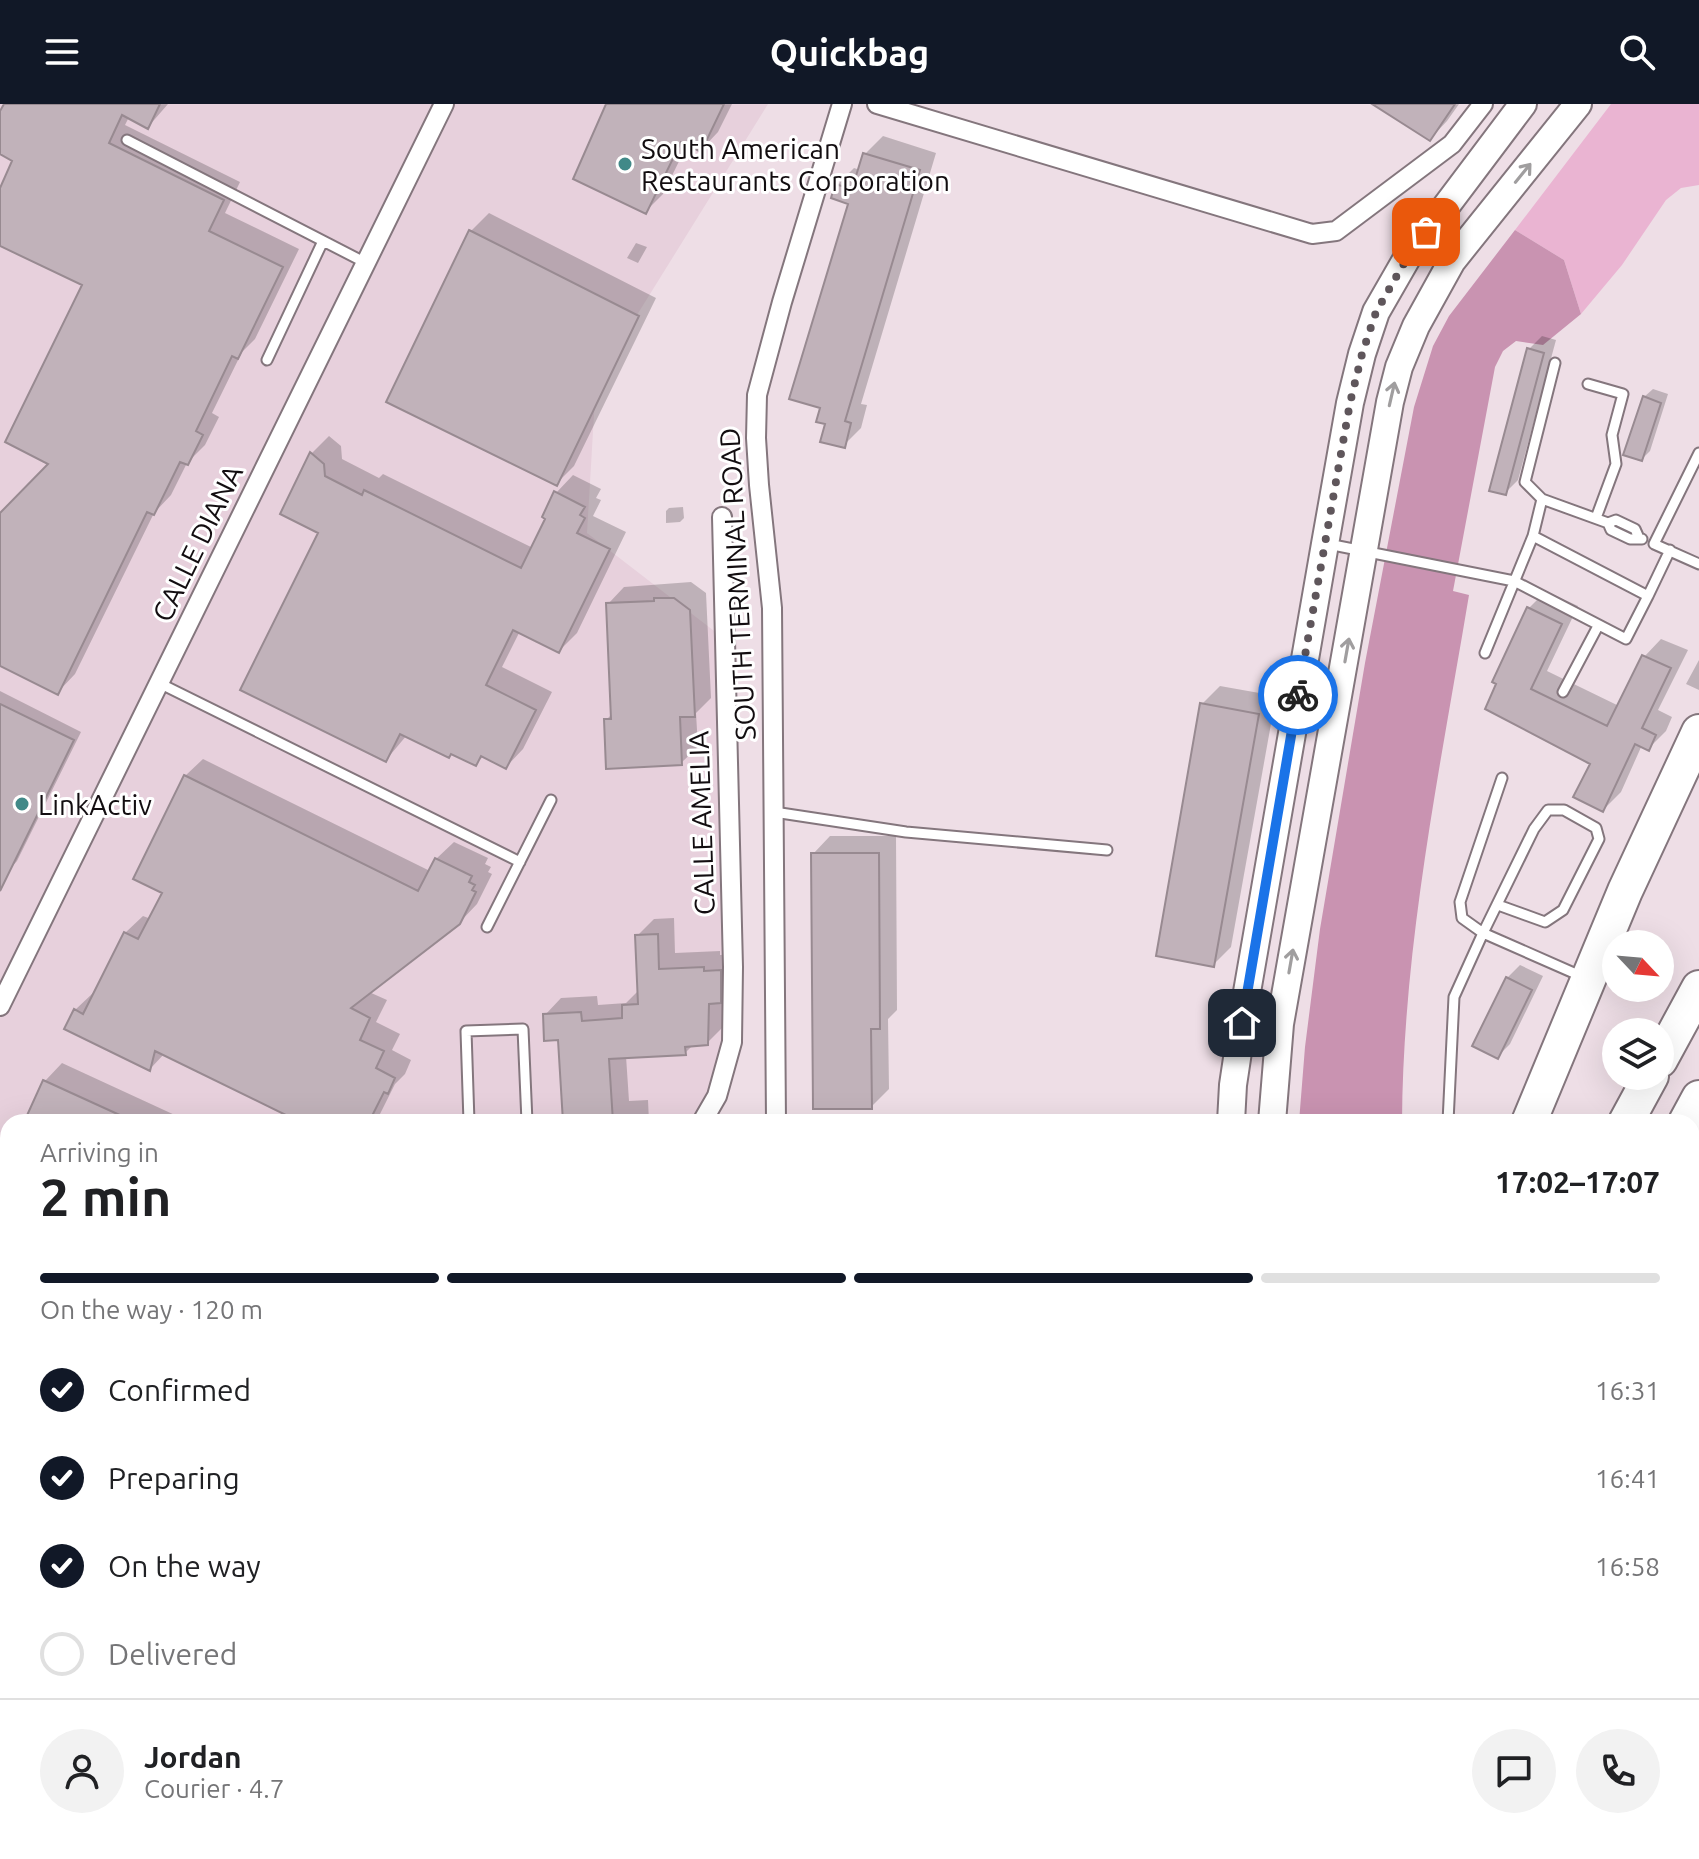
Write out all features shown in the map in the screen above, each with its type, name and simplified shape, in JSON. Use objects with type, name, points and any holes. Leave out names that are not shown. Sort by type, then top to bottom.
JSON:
[{"type":"highway","points":[[1532,1114],[1625,891],[1699,732]]},
{"type":"highway","points":[[1674,1034],[1699,988]]},
{"type":"highway","points":[[1630,1114],[1643,1090]]},
{"type":"street","name":"CALLE DIANA","points":[[0,1006],[444,104]]},
{"type":"street","name":"SOUTH TERMINAL ROAD","points":[[776,1114],[772,608],[758,470],[757,395],[842,104]]},
{"type":"street","points":[[877,104],[1312,234],[1336,231],[1452,144],[1483,104]]},
{"type":"street","points":[[1231,1114],[1247,992],[1350,403],[1362,354],[1376,312],[1407,258],[1523,104]]},
{"type":"street","points":[[1273,1114],[1280,1024],[1390,402],[1399,367],[1416,326],[1452,261],[1578,104]]},
{"type":"street","name":"CALLE AMELIA","points":[[707,1114],[717,1096],[732,1042],[733,967],[722,517]]},
{"type":"lane","points":[[127,140],[366,263]]},
{"type":"lane","points":[[267,360],[323,241]]},
{"type":"lane","points":[[1555,363],[1525,482],[1542,499],[1608,523],[1616,520],[1635,529],[1639,538],[1699,564]]},
{"type":"lane","points":[[1588,384],[1623,394],[1612,435],[1616,464],[1596,518]]},
{"type":"lane","points":[[1654,544],[1699,453]]},
{"type":"lane","points":[[1485,653],[1533,536],[1542,499]]},
{"type":"lane","points":[[1533,536],[1648,596]]},
{"type":"lane","points":[[1325,544],[1514,581],[1626,639],[1670,550]]},
{"type":"lane","points":[[1563,692],[1598,626]]},
{"type":"lane","points":[[159,683],[520,862]]},
{"type":"lane","points":[[1502,778],[1460,902],[1462,918],[1483,933],[1588,979]]},
{"type":"lane","points":[[487,927],[551,800]]},
{"type":"lane","points":[[1448,1114],[1454,997],[1534,829],[1548,810],[1564,810],[1596,828],[1599,839],[1563,910],[1545,922],[1498,905]]},
{"type":"lane","points":[[774,812],[906,832],[1107,850]]},
{"type":"lane","points":[[469,1114],[466,1031],[523,1029],[527,1114]]},
{"type":"shaded area","points":[[0,104],[768,104],[596,381],[587,533],[718,634],[728,1011],[711,1088],[694,1114],[0,1114]]},
{"type":"shaded area","points":[[1611,104],[1699,104],[1699,185],[1681,188],[1666,200],[1622,265],[1581,314],[1564,260],[1515,230]]},
{"type":"shaded area","points":[[1515,230],[1564,260],[1581,314],[1543,345],[1516,341],[1503,351],[1495,367],[1453,591],[1469,595],[1416,923],[1404,1056],[1402,1114],[1300,1114],[1320,929],[1365,663],[1414,407],[1433,346],[1449,316]]},
{"type":"building","points":[[4,104],[160,104],[148,129],[122,115],[109,143],[224,200],[209,231],[283,267],[238,359],[232,356],[196,431],[203,435],[188,465],[180,462],[154,515],[147,512],[58,695],[0,666],[0,513],[48,464],[5,442],[82,285],[0,246],[0,188],[12,161],[0,154],[0,111]]},
{"type":"building","name":"South American Restaurants Corporation","points":[[606,104],[724,104],[701,152],[681,142],[646,214],[573,179]]},
{"type":"building","points":[[1372,104],[1455,104],[1430,141]]},
{"type":"building","points":[[863,153],[920,170],[845,421],[851,423],[845,448],[820,442],[825,424],[816,422],[820,408],[789,399],[848,204],[831,198],[835,184],[852,189]]},
{"type":"building","points":[[469,230],[639,316],[557,486],[386,402]]},
{"type":"building","points":[[1527,348],[1544,353],[1506,495],[1489,491]]},
{"type":"building","points":[[1643,396],[1661,403],[1642,461],[1623,455]]},
{"type":"building","points":[[310,452],[324,464],[325,476],[362,495],[364,490],[521,568],[545,519],[542,517],[554,491],[585,507],[580,515],[585,518],[577,533],[610,549],[559,653],[513,630],[486,685],[536,710],[506,769],[481,756],[476,766],[451,754],[449,758],[400,734],[386,762],[240,690],[318,533],[280,514]]},
{"type":"building","points":[[654,598],[674,598],[690,610],[695,717],[680,717],[682,765],[606,769],[604,719],[611,719],[606,603],[654,601]]},
{"type":"building","points":[[1527,607],[1562,624],[1531,689],[1607,726],[1642,655],[1671,668],[1642,728],[1656,735],[1649,751],[1635,744],[1603,812],[1573,797],[1590,764],[1485,709],[1496,684],[1492,682]]},
{"type":"building","points":[[1200,703],[1259,714],[1214,967],[1156,956]]},
{"type":"building","name":"LinkActiv","points":[[0,704],[74,740],[0,891]]},
{"type":"building","points":[[184,775],[418,891],[435,858],[472,876],[469,882],[475,885],[472,890],[476,892],[460,924],[351,1008],[370,1018],[360,1040],[384,1051],[376,1068],[395,1078],[373,1114],[284,1114],[155,1051],[150,1071],[64,1029],[74,1009],[83,1014],[124,932],[138,939],[162,893],[133,879]]},
{"type":"building","points":[[811,853],[879,853],[880,1029],[871,1029],[872,1109],[813,1109]]},
{"type":"building","points":[[658,934],[659,969],[704,967],[704,971],[721,970],[721,1003],[709,1004],[708,1045],[685,1047],[686,1055],[609,1059],[612,1114],[563,1114],[558,1040],[544,1041],[543,1014],[581,1012],[582,1021],[622,1018],[622,1005],[638,1004],[635,935]]},
{"type":"building","points":[[1506,977],[1532,990],[1498,1059],[1472,1046]]},
{"type":"building","points":[[43,1080],[117,1114],[28,1114]]},
{"type":"way so far","points":[[1298,695],[1350,403],[1362,354],[1376,312],[1426,232]]},
{"type":"place","name":"South American Restaurants Corporation","points":[[625,164]]},
{"type":"place","name":"LinkActiv","points":[[22,804]]},
{"type":"route","points":[[1242,1023],[1298,695]]}]
